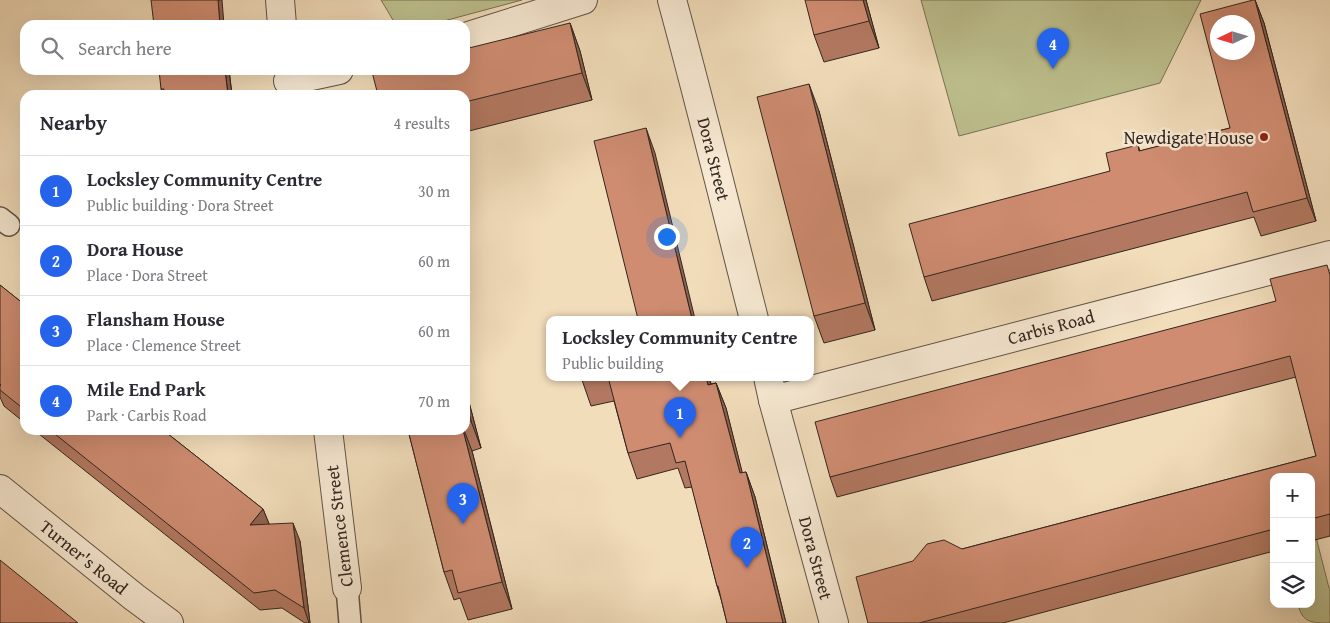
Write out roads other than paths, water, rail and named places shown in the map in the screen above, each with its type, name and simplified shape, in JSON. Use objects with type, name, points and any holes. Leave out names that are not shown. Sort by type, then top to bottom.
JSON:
[{"type":"street","points":[[280,0],[282,20]]},
{"type":"street","points":[[470,35],[583,0]]},
{"type":"street","name":"Dora Street","points":[[672,0],[753,316]]},
{"type":"street","points":[[288,82],[318,75]]},
{"type":"street","name":"Carbis Road","points":[[814,378],[1330,255]]},
{"type":"street","name":"Carbis Road","points":[[770,388],[799,381]]},
{"type":"street","name":"Dora Street","points":[[770,388],[834,623]]},
{"type":"street","name":"Clemence Street","points":[[329,435],[346,588]]},
{"type":"street","name":"Turner's Road","points":[[0,489],[126,591],[169,623]]},
{"type":"lane","name":"Clemence Street","points":[[346,588],[350,623]]},
{"type":"place","name":"Mile End Park","points":[[1053,69]]},
{"type":"place","name":"Newdigate House","points":[[1264,137]]},
{"type":"place","name":"Locksley Community Centre","points":[[680,438]]},
{"type":"place","name":"Flansham House","points":[[463,524]]},
{"type":"place","name":"Dora House","points":[[747,568]]}]
